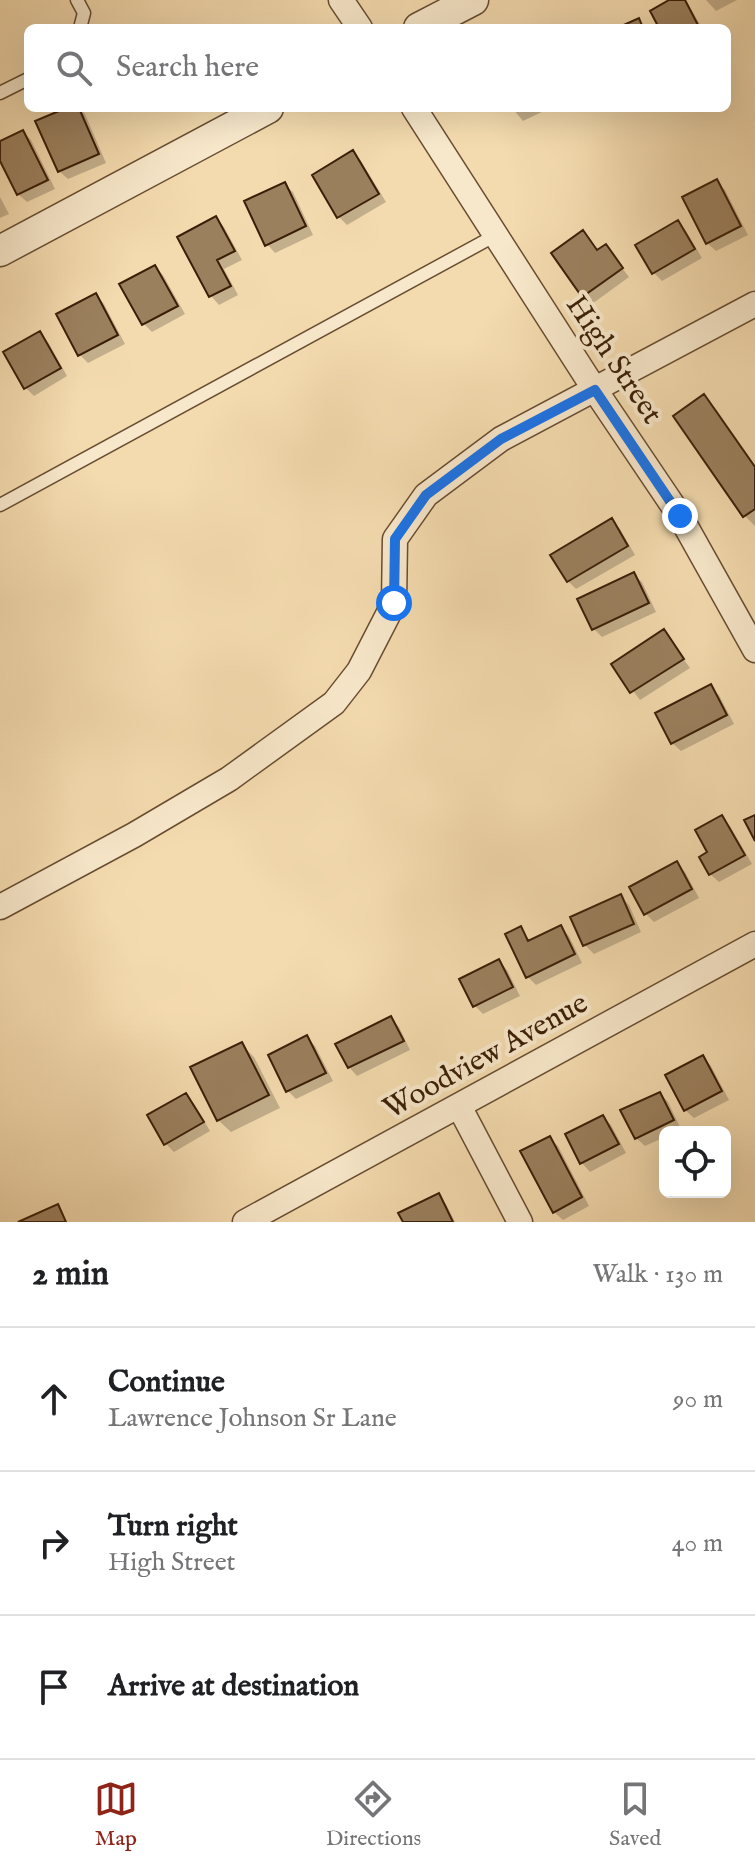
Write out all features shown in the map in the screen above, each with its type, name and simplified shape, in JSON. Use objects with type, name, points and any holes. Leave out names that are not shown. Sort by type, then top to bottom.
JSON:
[{"type":"street","points":[[341,0],[357,24]]},
{"type":"street","points":[[427,24],[473,0]]},
{"type":"street","points":[[0,251],[261,112]]},
{"type":"street","name":"High Street","points":[[417,112],[680,516],[755,650]]},
{"type":"street","points":[[0,907],[134,835],[229,779],[334,703],[359,671],[394,603],[395,539],[426,495],[501,439],[755,304]]},
{"type":"street","name":"Woodview Avenue","points":[[245,1222],[755,944]]},
{"type":"street","points":[[459,1106],[520,1222]]},
{"type":"lane","points":[[77,0],[84,13],[81,24]]},
{"type":"lane","points":[[0,93],[24,81]]},
{"type":"lane","points":[[0,505],[496,235]]},
{"type":"building","points":[[669,0],[685,0],[697,24],[657,24],[650,11]]},
{"type":"building","points":[[639,18],[641,24],[626,24]]},
{"type":"building","points":[[56,112],[81,112],[99,154],[58,172],[35,121]]},
{"type":"building","points":[[23,130],[48,180],[17,195],[0,161],[0,141]]},
{"type":"building","points":[[353,150],[379,194],[337,218],[312,175]]},
{"type":"building","points":[[717,179],[741,226],[706,244],[682,197]]},
{"type":"building","points":[[285,182],[306,226],[265,246],[244,201]]},
{"type":"building","points":[[216,216],[235,251],[217,260],[231,286],[209,297],[177,237]]},
{"type":"building","points":[[678,220],[695,249],[652,274],[635,245]]},
{"type":"building","points":[[583,230],[597,250],[606,244],[623,268],[582,297],[551,253]]},
{"type":"building","points":[[155,265],[178,306],[142,325],[119,284]]},
{"type":"building","points":[[96,293],[118,335],[78,356],[56,314]]},
{"type":"building","points":[[40,331],[61,368],[24,389],[3,352]]},
{"type":"building","points":[[704,394],[755,467],[755,509],[743,517],[673,416]]},
{"type":"building","points":[[612,518],[628,546],[567,582],[550,555]]},
{"type":"building","points":[[634,572],[649,603],[592,630],[577,599]]},
{"type":"building","points":[[664,629],[684,659],[630,693],[611,664]]},
{"type":"building","points":[[711,684],[727,715],[671,744],[655,713]]},
{"type":"building","points":[[722,815],[745,855],[709,875],[699,857],[707,852],[695,830]]},
{"type":"building","points":[[755,815],[755,841],[744,820]]},
{"type":"building","points":[[677,861],[692,889],[644,915],[629,887]]},
{"type":"building","points":[[621,894],[634,924],[583,946],[570,917]]},
{"type":"building","points":[[561,925],[575,954],[526,978],[505,934],[521,926],[528,941]]},
{"type":"building","points":[[499,959],[513,987],[473,1007],[459,979]]},
{"type":"building","points":[[391,1016],[404,1041],[348,1068],[335,1044]]},
{"type":"building","points":[[307,1035],[326,1073],[286,1092],[268,1055]]},
{"type":"building","points":[[242,1042],[269,1095],[217,1121],[190,1067]]},
{"type":"building","points":[[703,1055],[722,1091],[684,1111],[665,1075]]},
{"type":"building","points":[[660,1092],[674,1120],[635,1139],[620,1110]]},
{"type":"building","points":[[186,1093],[204,1122],[164,1145],[147,1115]]},
{"type":"building","points":[[603,1115],[619,1144],[580,1164],[565,1134]]},
{"type":"building","points":[[550,1136],[582,1197],[553,1213],[520,1151]]},
{"type":"building","points":[[439,1193],[453,1222],[403,1222],[398,1213]]},
{"type":"building","points":[[58,1204],[66,1222],[18,1222]]},
{"type":"route","points":[[394,603],[395,539],[426,495],[501,439],[595,390],[680,516]]}]
